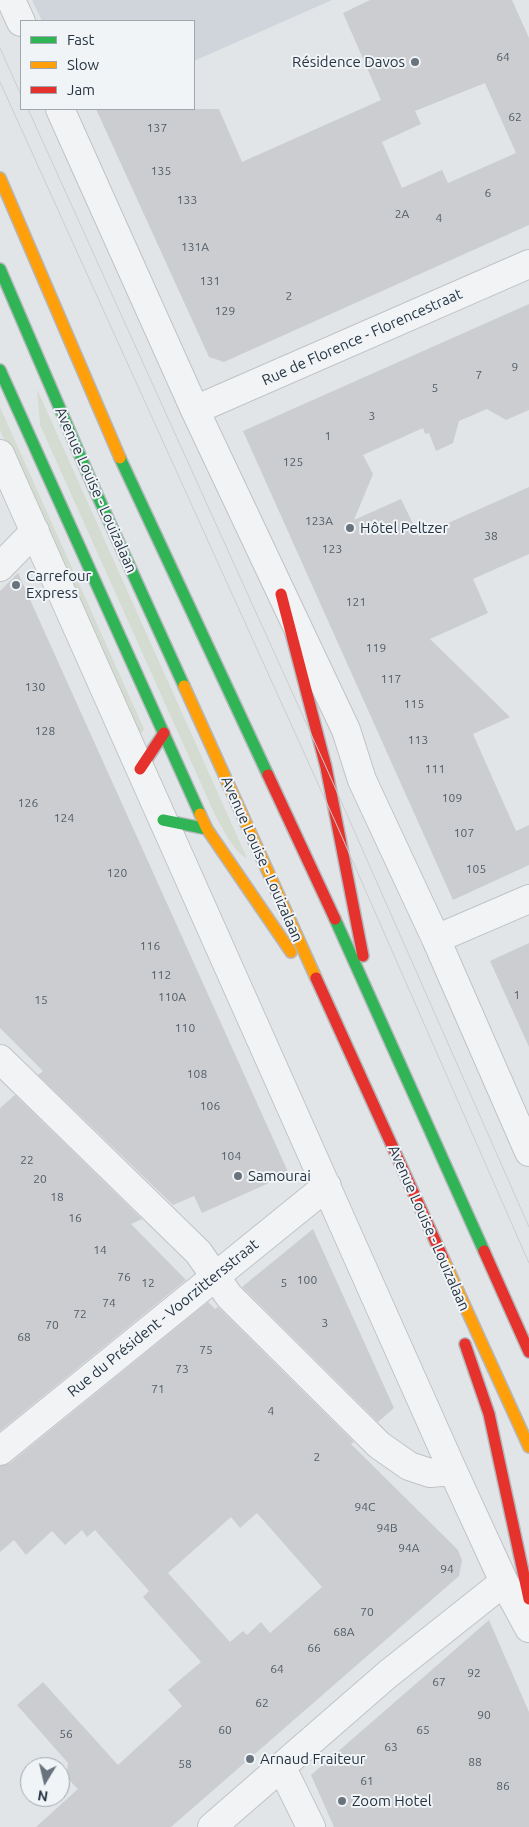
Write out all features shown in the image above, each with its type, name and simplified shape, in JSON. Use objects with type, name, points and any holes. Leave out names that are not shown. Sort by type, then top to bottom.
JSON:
[{"type":"highway","points":[[0,178],[121,459],[372,999],[529,1352]]},
{"type":"highway","name":"Avenue Louise - Louizalaan","points":[[0,269],[94,488],[529,1447]]},
{"type":"highway","points":[[0,370],[207,829],[333,1013]]},
{"type":"highway","points":[[281,594],[326,767],[372,999]]},
{"type":"highway","points":[[140,769],[164,733]]},
{"type":"highway","points":[[163,820],[207,829]]},
{"type":"highway","points":[[490,1264],[523,1312]]},
{"type":"highway","points":[[455,1286],[464,1341],[489,1414],[529,1599]]},
{"type":"street","points":[[11,0],[20,20]]},
{"type":"street","points":[[60,110],[195,410],[346,730],[362,780],[436,939],[529,1152]]},
{"type":"street","name":"Rue de Florence - Florencestraat","points":[[195,410],[529,264]]},
{"type":"street","points":[[0,454],[327,1186],[452,1471],[504,1582],[529,1628]]},
{"type":"street","points":[[0,566],[35,532]]},
{"type":"street","points":[[436,939],[529,899]]},
{"type":"street","points":[[3,1069],[198,1252],[229,1296],[379,1445],[416,1469],[430,1473],[452,1471]]},
{"type":"street","name":"Rue du Président - Voorzittersstraat","points":[[0,1451],[327,1186]]},
{"type":"street","points":[[212,1827],[388,1674],[504,1582]]},
{"type":"street","points":[[282,1768],[311,1827]]},
{"type":"shaded area","points":[[32,0],[332,0],[195,61],[195,20],[42,20]]},
{"type":"shaded area","points":[[37,389],[247,858],[233,846],[215,815],[40,425]]},
{"type":"shaded area","points":[[0,407],[144,729],[141,734],[135,732],[0,430]]},
{"type":"building","points":[[370,0],[512,0],[529,38],[529,225],[224,362],[209,357],[96,110],[219,109],[242,162],[381,100],[343,13]],"holes":[[[485,83],[516,153],[448,183],[442,170],[402,188],[382,142],[421,124],[415,111]]]},
{"type":"building","points":[[529,304],[529,410],[506,420],[487,409],[459,421],[453,443],[436,451],[429,433],[425,434],[423,428],[363,455],[373,474],[354,520],[401,499],[419,536],[529,487],[529,554],[473,579],[488,613],[430,639],[510,717],[473,734],[516,831],[529,825],[529,865],[453,900],[243,431]]},
{"type":"building","points":[[18,573],[289,1174],[202,1213],[194,1196],[173,1205],[38,1075],[43,1071],[0,1028],[0,591]]},
{"type":"building","points":[[529,943],[529,1047],[490,961]]},
{"type":"building","points":[[15,1095],[142,1219],[131,1224],[186,1280],[0,1431],[0,1108]]},
{"type":"building","points":[[313,1229],[394,1408],[378,1422],[242,1287]]},
{"type":"building","points":[[208,1302],[215,1309],[218,1307],[354,1442],[351,1444],[458,1550],[462,1560],[459,1576],[171,1827],[36,1827],[58,1807],[70,1807],[70,1796],[78,1789],[70,1781],[70,1757],[63,1757],[17,1705],[43,1682],[118,1765],[182,1706],[168,1690],[201,1662],[143,1597],[149,1591],[95,1530],[87,1537],[82,1530],[65,1545],[52,1531],[26,1555],[14,1540],[0,1552],[0,1466],[10,1463]],"holes":[[[257,1513],[322,1587],[270,1633],[261,1622],[247,1635],[243,1631],[230,1642],[168,1573],[231,1517],[240,1528]]]},
{"type":"building","points":[[489,1620],[529,1712],[529,1827],[334,1827],[311,1775]]},
{"type":"tram line","points":[[0,48],[20,93]]},
{"type":"tram line","points":[[0,82],[339,830],[529,1263]]},
{"type":"tram line","points":[[28,110],[326,767],[529,1227]]},
{"type":"traffic: fast","points":[[0,269],[94,488],[184,686]]},
{"type":"traffic: fast","points":[[0,370],[200,814]]},
{"type":"traffic: fast","points":[[120,458],[268,775]]},
{"type":"traffic: fast","points":[[163,820],[207,829]]},
{"type":"traffic: fast","points":[[335,919],[484,1251]]},
{"type":"traffic: slow","points":[[0,178],[120,458]]},
{"type":"traffic: slow","points":[[184,686],[316,978]]},
{"type":"traffic: slow","points":[[200,814],[207,829],[291,952]]},
{"type":"traffic: slow","points":[[443,1258],[529,1447]]},
{"type":"traffic: jam","points":[[281,594],[326,767],[363,956]]},
{"type":"traffic: jam","points":[[140,769],[164,733]]},
{"type":"traffic: jam","points":[[268,775],[335,919]]},
{"type":"traffic: jam","points":[[316,978],[443,1258]]},
{"type":"traffic: jam","points":[[484,1251],[529,1352]]},
{"type":"traffic: jam","points":[[465,1344],[489,1414],[529,1599]]},
{"type":"place","name":"Résidence Davos","points":[[415,62]]},
{"type":"place","name":"Hôtel Peltzer","points":[[350,528]]},
{"type":"place","name":"Carrefour Express","points":[[16,585]]},
{"type":"place","name":"Samourai","points":[[238,1176]]},
{"type":"place","name":"Arnaud Fraiteur","points":[[250,1759]]},
{"type":"place","name":"Zoom Hotel","points":[[342,1801]]}]
